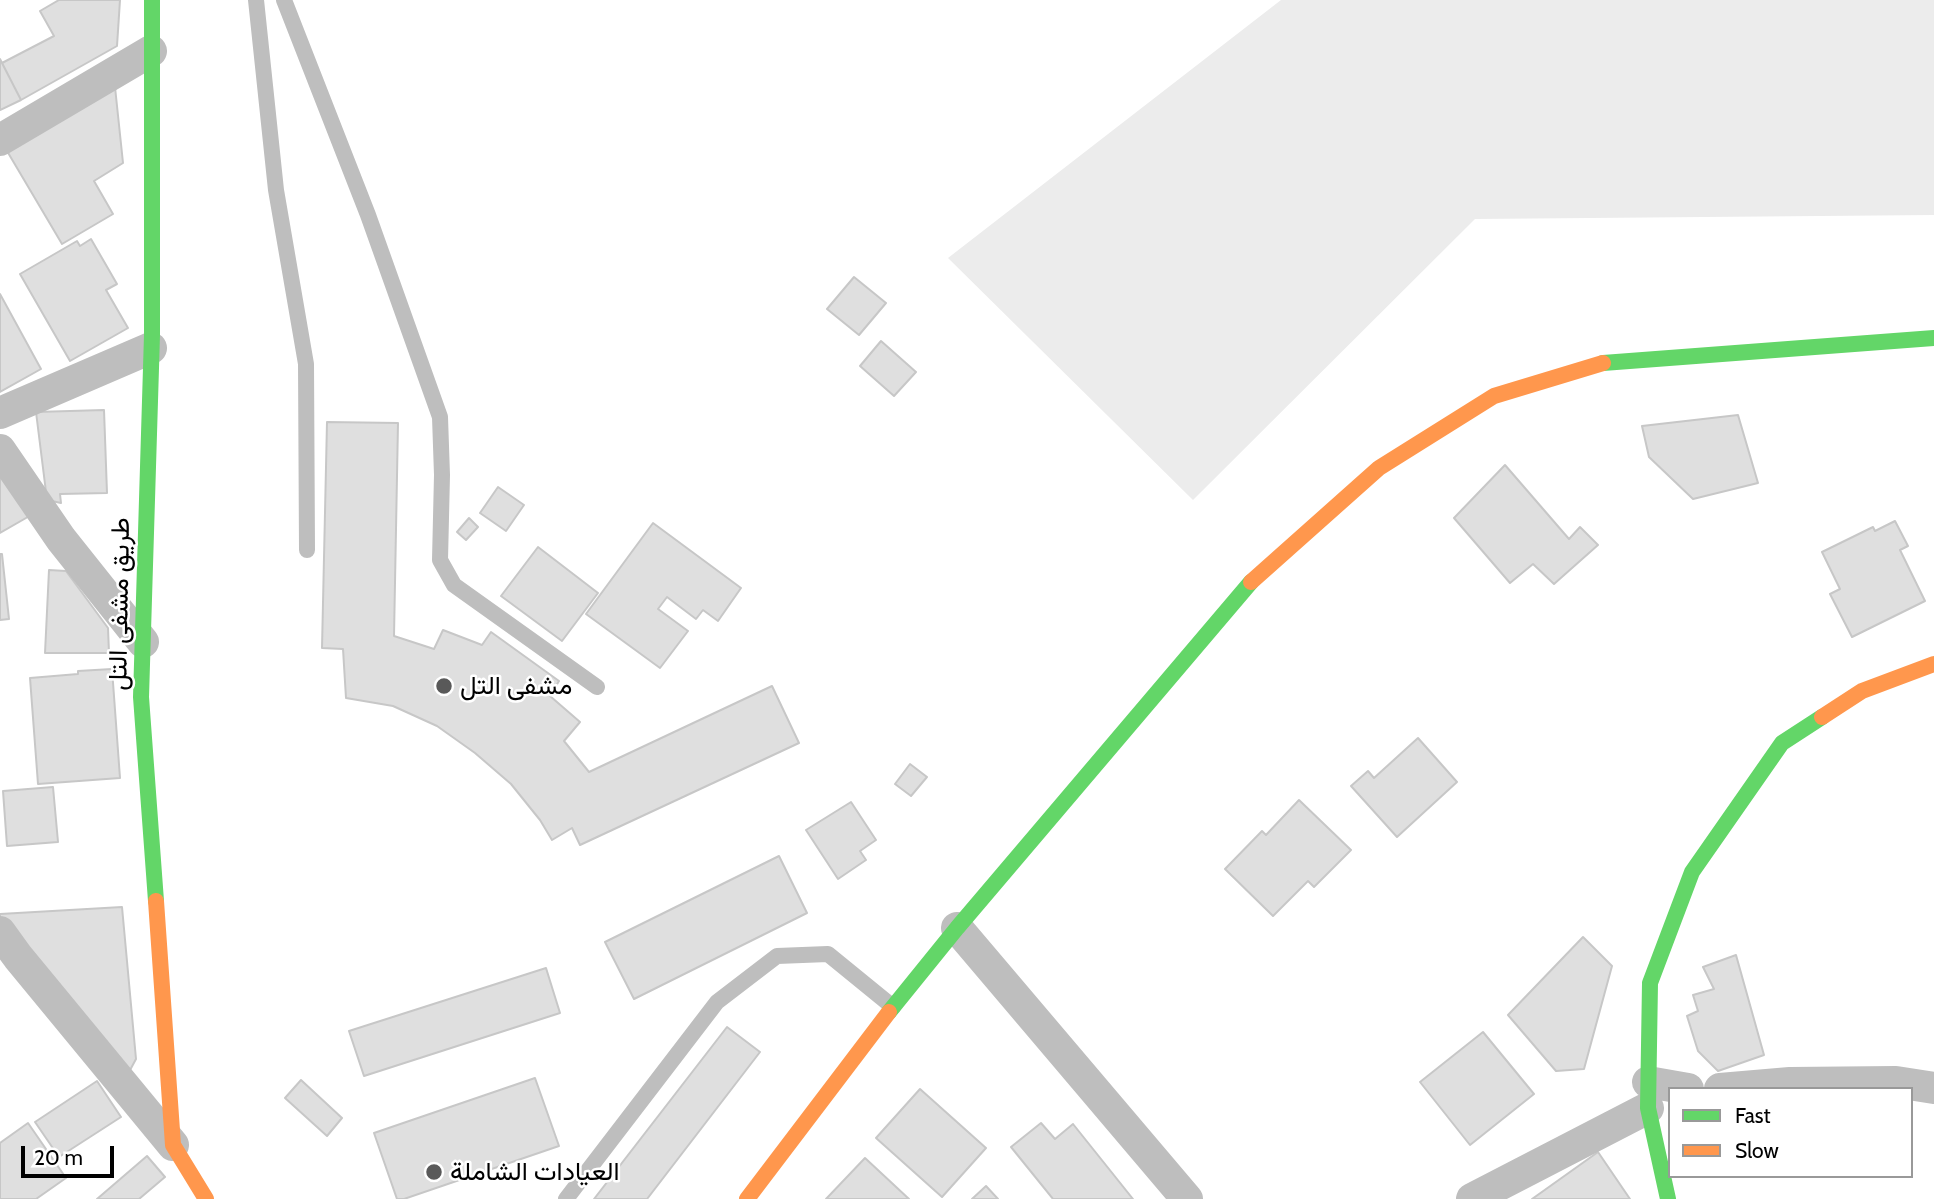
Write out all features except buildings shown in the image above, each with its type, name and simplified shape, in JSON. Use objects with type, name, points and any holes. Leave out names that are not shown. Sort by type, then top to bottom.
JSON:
[{"type":"street","name":"طريق مشفى التل","points":[[152,0],[152,348],[141,697],[173,1145],[206,1199]]},
{"type":"street","points":[[0,139],[151,51]]},
{"type":"street","points":[[755,1195],[893,1007],[1253,580],[1379,468],[1494,396],[1607,362],[1934,338]]},
{"type":"street","points":[[0,413],[152,348]]},
{"type":"street","points":[[0,450],[61,538],[143,642]]},
{"type":"street","points":[[1668,1199],[1648,1095],[1650,984],[1692,872],[1782,743],[1862,691],[1934,664]]},
{"type":"street","points":[[957,928],[1186,1199]]},
{"type":"street","points":[[0,932],[173,1145]]},
{"type":"street","points":[[1743,1087],[1790,1083],[1896,1082],[1934,1088]]},
{"type":"street","points":[[1472,1199],[1648,1095],[1668,1092]]},
{"type":"lane","points":[[256,0],[276,190],[306,364],[307,550]]},
{"type":"lane","points":[[284,0],[368,215],[440,417],[440,561],[454,585],[597,687]]},
{"type":"lane","points":[[566,1199],[717,1002],[777,956],[828,954],[893,1007]]},
{"type":"shaded area","points":[[1281,0],[1934,0],[1934,215],[1475,219],[1193,500],[948,258]]},
{"type":"traffic: fast","points":[[152,0],[152,335],[141,697],[156,901]]},
{"type":"traffic: fast","points":[[1603,363],[1934,338]]},
{"type":"traffic: fast","points":[[889,1012],[1251,582]]},
{"type":"traffic: fast","points":[[1668,1199],[1648,1108],[1650,983],[1692,872],[1782,743],[1822,717]]},
{"type":"traffic: slow","points":[[1251,582],[1379,468],[1494,396],[1603,363]]},
{"type":"traffic: slow","points":[[1822,717],[1862,691],[1934,664]]},
{"type":"traffic: slow","points":[[156,901],[173,1145],[206,1199]]},
{"type":"traffic: slow","points":[[747,1199],[889,1012]]},
{"type":"place","name":"مشفى التل","points":[[444,686]]},
{"type":"place","name":"العيادات الشاملة","points":[[434,1172]]}]
